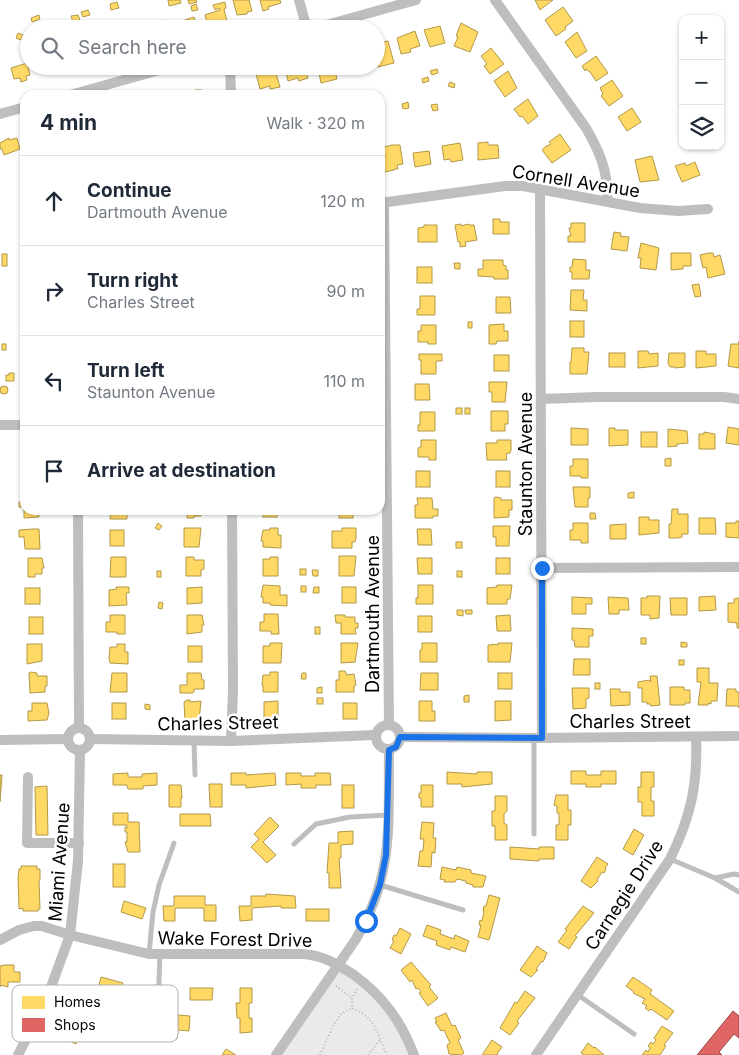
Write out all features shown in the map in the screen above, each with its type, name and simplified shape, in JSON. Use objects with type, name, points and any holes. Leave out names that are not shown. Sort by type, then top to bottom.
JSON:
[{"type":"street","points":[[299,0],[305,20]]},
{"type":"street","points":[[344,20],[416,0]]},
{"type":"street","points":[[495,0],[586,128],[596,146],[607,178],[607,202]]},
{"type":"street","points":[[90,90],[143,75]]},
{"type":"street","points":[[230,75],[231,90]]},
{"type":"street","points":[[0,114],[20,108]]},
{"type":"street","name":"Cornell Avenue","points":[[385,203],[505,186],[540,189],[660,210],[708,210]]},
{"type":"street","name":"Staunton Avenue","points":[[538,738],[542,568],[540,189]]},
{"type":"street","points":[[541,399],[606,397],[739,399]]},
{"type":"street","points":[[0,425],[20,425]]},
{"type":"street","name":"Dartmouth Avenue","points":[[385,426],[389,724]]},
{"type":"street","points":[[78,515],[79,727]]},
{"type":"street","points":[[231,741],[233,690],[232,515]]},
{"type":"street","points":[[542,568],[739,567]]},
{"type":"street","points":[[389,724],[396,727],[400,737],[396,747],[389,750],[379,746],[375,735],[382,726],[389,724]]},
{"type":"street","points":[[79,727],[86,730],[90,739],[86,748],[76,750],[70,746],[67,739],[72,729],[79,727]]},
{"type":"street","name":"Charles Street","points":[[90,739],[231,741],[375,735]]},
{"type":"street","name":"Charles Street","points":[[400,737],[739,736]]},
{"type":"street","name":"Carnegie Drive","points":[[536,1055],[670,859],[687,822],[692,804],[696,777],[696,737]]},
{"type":"street","points":[[0,740],[67,739]]},
{"type":"street","name":"Miami Avenue","points":[[51,985],[70,935],[79,842],[80,750]]},
{"type":"street","points":[[276,1055],[366,921],[380,885],[386,855],[389,750]]},
{"type":"street","points":[[28,777],[27,843],[79,842]]},
{"type":"street","name":"Wake Forest Drive","points":[[0,940],[19,930],[42,926],[70,935],[149,954],[304,954],[324,957],[338,964],[382,999],[396,1017],[414,1055]]},
{"type":"street","name":"Miami Avenue","points":[[18,1055],[25,1042]]},
{"type":"lane","points":[[534,834],[538,738]]},
{"type":"lane","points":[[194,741],[195,775]]},
{"type":"lane","points":[[294,844],[316,824],[350,817],[388,815]]},
{"type":"lane","points":[[149,954],[153,912],[159,885],[174,843]]},
{"type":"lane","points":[[670,859],[715,878],[739,892]]},
{"type":"lane","points":[[715,878],[734,874],[739,875]]},
{"type":"lane","points":[[380,885],[463,910]]},
{"type":"lane","points":[[159,985],[160,954]]},
{"type":"lane","points":[[578,995],[634,1034]]},
{"type":"path","points":[[328,980],[352,998]]},
{"type":"path","points":[[352,1008],[352,998],[362,982]]},
{"type":"path","points":[[352,1008],[372,1020],[387,1055]]},
{"type":"path","points":[[320,1055],[333,1026],[341,1014],[352,1008]]},
{"type":"path","points":[[368,1055],[380,1040]]},
{"type":"shaded area","points":[[339,965],[376,994],[414,1055],[278,1055]]},
{"type":"building: Homes","points":[[168,0],[180,0],[181,3],[169,6]]},
{"type":"building: Homes","points":[[188,0],[196,0],[197,2],[189,4]]},
{"type":"building: Homes","points":[[233,0],[249,0],[252,11],[247,12],[247,14],[237,15]]},
{"type":"building: Homes","points":[[260,0],[280,0],[281,3],[268,7],[269,9],[263,11]]},
{"type":"building: Homes","points":[[535,0],[553,0],[540,10]]},
{"type":"building: Homes","points":[[117,2],[119,8],[111,10],[110,4]]},
{"type":"building: Homes","points":[[225,2],[226,8],[224,9],[227,20],[206,20],[205,15],[220,10],[219,8],[215,10],[213,5]]},
{"type":"building: Homes","points":[[196,4],[198,10],[192,11],[191,6]]},
{"type":"building: Homes","points":[[563,7],[573,21],[556,36],[545,20]]},
{"type":"building: Homes","points":[[88,10],[90,15],[83,17],[81,12]]},
{"type":"building: Homes","points":[[39,15],[40,19],[32,20],[31,18]]},
{"type":"building: Homes","points":[[78,15],[80,20],[72,20],[71,16]]},
{"type":"building: Homes","points":[[461,23],[478,32],[470,52],[454,46]]},
{"type":"building: Homes","points":[[440,26],[445,43],[430,47],[424,30]]},
{"type":"building: Homes","points":[[415,31],[420,46],[410,49],[411,52],[401,54],[397,38]]},
{"type":"building: Homes","points":[[577,32],[587,51],[576,58],[565,42]]},
{"type":"building: Homes","points":[[18,33],[20,34],[20,40],[16,38]]},
{"type":"building: Homes","points":[[388,41],[394,63],[385,65],[385,42]]},
{"type":"building: Homes","points":[[491,48],[504,64],[490,74],[484,66],[487,64],[481,56]]},
{"type":"building: Homes","points":[[596,56],[608,73],[596,81],[590,72],[586,69],[585,71],[582,66]]},
{"type":"building: Homes","points":[[20,65],[20,75],[30,75],[26,76],[27,80],[21,82],[20,78],[14,79],[11,68]]},
{"type":"building: Homes","points":[[437,69],[438,73],[432,75],[430,71]]},
{"type":"building: Homes","points":[[508,71],[517,88],[505,97],[494,81]]},
{"type":"building: Homes","points":[[256,75],[276,75],[280,87],[270,89],[270,86],[260,89]]},
{"type":"building: Homes","points":[[287,75],[307,75],[308,78],[299,81],[298,78],[288,81]]},
{"type":"building: Homes","points":[[319,75],[336,75],[337,79],[321,83]]},
{"type":"building: Homes","points":[[428,77],[429,81],[423,83],[422,79]]},
{"type":"building: Homes","points":[[612,80],[623,96],[609,106],[601,96],[603,94],[600,88]]},
{"type":"building: Homes","points":[[450,82],[455,84],[454,88],[448,86]]},
{"type":"building: Homes","points":[[528,99],[538,116],[528,124],[514,109]]},
{"type":"building: Homes","points":[[408,102],[409,108],[403,109],[402,104]]},
{"type":"building: Homes","points":[[437,104],[438,110],[433,111],[431,105]]},
{"type":"building: Homes","points":[[632,108],[641,122],[627,131],[618,117]]},
{"type":"building: Homes","points":[[560,134],[571,150],[552,163],[542,150]]},
{"type":"building: Homes","points":[[9,138],[9,140],[17,138],[20,149],[4,155],[2,149],[0,149],[0,143]]},
{"type":"building: Homes","points":[[488,142],[488,145],[498,145],[499,158],[478,160],[478,143]]},
{"type":"building: Homes","points":[[460,143],[463,160],[451,162],[450,159],[444,160],[442,146]]},
{"type":"building: Homes","points":[[400,145],[403,164],[397,165],[398,169],[385,172],[385,147]]},
{"type":"building: Homes","points":[[429,151],[431,164],[415,167],[413,153]]},
{"type":"building: Homes","points":[[652,156],[659,180],[640,182],[635,160]]},
{"type":"building: Homes","points":[[695,162],[700,175],[682,182],[675,166],[685,163],[686,166]]},
{"type":"building: Homes","points":[[493,219],[500,219],[500,222],[509,222],[509,234],[493,234]]},
{"type":"building: Homes","points":[[571,223],[585,223],[585,242],[568,242],[568,236],[571,236],[569,228],[571,228]]},
{"type":"building: Homes","points":[[461,224],[461,226],[474,225],[477,240],[465,242],[466,246],[460,247],[455,225]]},
{"type":"building: Homes","points":[[424,225],[437,225],[437,242],[418,242],[418,228],[424,227]]},
{"type":"building: Homes","points":[[614,232],[621,233],[620,236],[629,237],[627,251],[611,249]]},
{"type":"building: Homes","points":[[641,243],[659,248],[656,270],[640,268],[641,258],[638,258]]},
{"type":"building: Homes","points":[[671,253],[691,253],[691,266],[683,266],[683,269],[671,270]]},
{"type":"building: Homes","points":[[713,253],[714,257],[720,255],[725,274],[708,278],[706,267],[703,268],[700,255]]},
{"type":"building: Homes","points":[[2,254],[7,254],[7,266],[2,266]]},
{"type":"building: Homes","points":[[573,259],[586,260],[586,270],[590,270],[589,279],[572,279],[570,267],[572,267]]},
{"type":"building: Homes","points":[[483,260],[503,260],[503,265],[508,270],[508,279],[478,276],[478,269],[483,269]]},
{"type":"building: Homes","points":[[454,263],[460,263],[460,269],[455,269]]},
{"type":"building: Homes","points":[[417,267],[432,267],[432,283],[417,283]]},
{"type":"building: Homes","points":[[699,284],[701,296],[695,297],[692,285]]},
{"type":"building: Homes","points":[[571,290],[584,290],[583,300],[587,300],[587,311],[570,310]]},
{"type":"building: Homes","points":[[420,296],[435,296],[435,315],[417,315],[417,309],[420,309]]},
{"type":"building: Homes","points":[[496,297],[510,297],[511,313],[496,313]]},
{"type":"building: Homes","points":[[570,321],[584,321],[584,337],[570,337]]},
{"type":"building: Homes","points":[[468,322],[472,322],[472,328],[468,328]]},
{"type":"building: Homes","points":[[504,324],[504,331],[508,331],[508,341],[497,341],[496,344],[489,344],[489,325]]},
{"type":"building: Homes","points":[[421,325],[436,325],[436,344],[418,342],[418,331],[421,331]]},
{"type":"building: Homes","points":[[2,344],[6,344],[6,350],[2,350]]},
{"type":"building: Homes","points":[[731,344],[739,344],[739,368],[728,366]]},
{"type":"building: Homes","points":[[572,348],[584,348],[584,352],[589,352],[587,374],[570,374]]},
{"type":"building: Homes","points":[[638,351],[648,351],[649,354],[658,353],[658,366],[638,368]]},
{"type":"building: Homes","points":[[696,351],[716,354],[716,366],[696,368]]},
{"type":"building: Homes","points":[[609,353],[625,353],[625,367],[609,367]]},
{"type":"building: Homes","points":[[669,353],[685,353],[685,367],[670,367],[668,363]]},
{"type":"building: Homes","points":[[419,354],[442,354],[442,361],[436,361],[436,374],[421,374]]},
{"type":"building: Homes","points":[[494,355],[509,355],[509,371],[494,371]]},
{"type":"building: Homes","points":[[9,373],[14,373],[14,381],[6,381],[6,375],[9,375]]},
{"type":"building: Homes","points":[[489,382],[507,382],[505,402],[492,402]]},
{"type":"building: Homes","points":[[415,384],[429,384],[430,400],[415,400]]},
{"type":"building: Homes","points":[[4,386],[8,390],[4,394],[0,390]]},
{"type":"building: Homes","points":[[456,408],[462,408],[462,414],[456,414]]},
{"type":"building: Homes","points":[[465,408],[470,408],[470,414],[465,414]]},
{"type":"building: Homes","points":[[491,411],[508,411],[508,424],[505,424],[505,431],[491,431]]},
{"type":"building: Homes","points":[[420,412],[435,412],[435,431],[418,431]]},
{"type":"building: Homes","points":[[728,427],[739,429],[739,445],[726,443]]},
{"type":"building: Homes","points":[[571,428],[588,429],[588,445],[571,445]]},
{"type":"building: Homes","points":[[609,428],[628,430],[628,445],[609,446]]},
{"type":"building: Homes","points":[[668,429],[687,431],[688,443],[668,447]]},
{"type":"building: Homes","points":[[641,432],[657,432],[657,447],[641,447]]},
{"type":"building: Homes","points":[[704,432],[715,434],[715,449],[699,449],[699,434],[704,434]]},
{"type":"building: Homes","points":[[421,440],[436,440],[436,460],[429,460],[429,457],[418,457],[418,448],[421,447]]},
{"type":"building: Homes","points":[[497,440],[511,440],[510,453],[506,454],[507,460],[487,460],[486,443],[497,443]]},
{"type":"building: Homes","points":[[671,458],[671,466],[665,466],[665,459]]},
{"type":"building: Homes","points":[[573,459],[588,459],[588,478],[570,476],[570,466],[573,466]]},
{"type":"building: Homes","points":[[416,471],[430,471],[430,487],[416,487]]},
{"type":"building: Homes","points":[[496,471],[510,471],[510,487],[496,487]]},
{"type":"building: Homes","points":[[573,487],[590,487],[588,507],[575,507]]},
{"type":"building: Homes","points":[[634,492],[634,498],[628,498],[628,493]]},
{"type":"building: Homes","points":[[417,498],[432,498],[433,509],[438,509],[438,516],[433,516],[433,518],[415,518],[415,505],[418,505]]},
{"type":"building: Homes","points":[[494,498],[501,498],[501,500],[512,500],[512,510],[509,510],[509,517],[494,518]]},
{"type":"building: Homes","points":[[672,509],[678,509],[678,514],[688,514],[688,534],[682,534],[682,537],[669,538]]},
{"type":"building: Homes","points":[[590,513],[595,513],[596,519],[590,519]]},
{"type":"building: Homes","points":[[24,515],[39,515],[39,517],[24,518]]},
{"type":"building: Homes","points":[[110,515],[127,515],[127,519],[110,519]]},
{"type":"building: Homes","points":[[187,515],[201,515],[194,516],[194,518],[187,518]]},
{"type":"building: Homes","points":[[263,515],[277,515],[277,517],[263,517]]},
{"type":"building: Homes","points":[[339,515],[353,515],[353,518],[339,518]]},
{"type":"building: Homes","points":[[639,517],[659,520],[659,533],[639,535]]},
{"type":"building: Homes","points":[[699,518],[715,518],[716,534],[699,534]]},
{"type":"building: Homes","points":[[736,521],[739,521],[739,538],[726,537],[726,523],[736,523]]},
{"type":"building: Homes","points":[[158,523],[162,526],[159,530],[155,528]]},
{"type":"building: Homes","points":[[573,523],[588,523],[588,543],[581,543],[581,540],[570,540],[570,530],[573,530]]},
{"type":"building: Homes","points":[[626,524],[626,539],[610,539],[610,525]]},
{"type":"building: Homes","points":[[493,526],[510,526],[509,546],[496,546],[496,537],[493,537]]},
{"type":"building: Homes","points":[[184,528],[201,528],[199,547],[184,547]]},
{"type":"building: Homes","points":[[270,528],[278,528],[278,535],[281,535],[281,548],[263,547],[263,541],[261,541],[263,530],[270,530]]},
{"type":"building: Homes","points":[[342,528],[356,528],[356,538],[355,542],[352,542],[352,548],[332,548],[332,531],[342,531]]},
{"type":"building: Homes","points":[[39,529],[40,549],[25,549],[24,537],[19,537],[19,530]]},
{"type":"building: Homes","points":[[417,529],[431,529],[432,545],[418,545]]},
{"type":"building: Homes","points":[[110,530],[124,530],[124,546],[110,546]]},
{"type":"building: Homes","points":[[456,542],[462,542],[462,548],[456,548]]},
{"type":"building: Homes","points":[[339,556],[356,556],[354,576],[339,576]]},
{"type":"building: Homes","points":[[111,557],[126,557],[126,577],[110,577]]},
{"type":"building: Homes","points":[[186,557],[194,557],[194,560],[204,560],[204,569],[201,570],[201,576],[186,576]]},
{"type":"building: Homes","points":[[270,557],[278,557],[278,576],[263,576],[263,559],[270,559]]},
{"type":"building: Homes","points":[[28,558],[42,558],[44,568],[42,568],[42,574],[28,577]]},
{"type":"building: Homes","points":[[417,558],[432,558],[432,574],[418,574]]},
{"type":"building: Homes","points":[[496,558],[510,558],[510,574],[496,574]]},
{"type":"building: Homes","points":[[300,569],[306,569],[306,575],[300,575]]},
{"type":"building: Homes","points":[[312,570],[318,570],[318,576],[313,576]]},
{"type":"building: Homes","points":[[157,571],[161,571],[161,577],[157,577]]},
{"type":"building: Homes","points":[[457,571],[462,571],[462,577],[457,577]]},
{"type":"building: Homes","points":[[263,585],[280,586],[280,595],[287,595],[287,606],[263,603],[263,597],[261,597]]},
{"type":"building: Homes","points":[[418,585],[433,585],[433,604],[416,604]]},
{"type":"building: Homes","points":[[497,585],[512,585],[510,599],[507,599],[507,604],[487,604],[487,588],[497,587]]},
{"type":"building: Homes","points":[[301,586],[306,586],[306,592],[301,592]]},
{"type":"building: Homes","points":[[116,587],[129,587],[129,593],[126,593],[127,605],[109,606],[109,590],[117,589]]},
{"type":"building: Homes","points":[[202,587],[202,603],[187,604],[187,588]]},
{"type":"building: Homes","points":[[314,587],[319,587],[319,593],[313,593]]},
{"type":"building: Homes","points":[[342,587],[356,587],[356,603],[342,603]]},
{"type":"building: Homes","points":[[25,588],[40,588],[40,604],[25,604]]},
{"type":"building: Homes","points":[[647,596],[660,596],[659,618],[650,619],[650,615],[641,615],[641,598],[647,598]]},
{"type":"building: Homes","points":[[715,596],[716,610],[699,611],[699,597]]},
{"type":"building: Homes","points":[[572,597],[592,598],[592,604],[586,604],[586,614],[572,614]]},
{"type":"building: Homes","points":[[608,597],[628,598],[629,610],[619,610],[619,614],[609,614]]},
{"type":"building: Homes","points":[[670,598],[687,598],[687,615],[671,615]]},
{"type":"building: Homes","points":[[739,598],[739,628],[737,628],[737,623],[728,622],[728,603],[734,603],[734,599]]},
{"type":"building: Homes","points":[[159,602],[163,603],[162,609],[158,608]]},
{"type":"building: Homes","points":[[457,610],[463,610],[463,616],[457,615]]},
{"type":"building: Homes","points":[[465,610],[472,610],[472,614],[466,614]]},
{"type":"building: Homes","points":[[264,614],[278,614],[279,634],[271,634],[271,631],[260,631],[260,622],[264,622]]},
{"type":"building: Homes","points":[[110,615],[125,615],[125,634],[106,632],[106,622],[110,622]]},
{"type":"building: Homes","points":[[187,615],[202,615],[204,625],[202,625],[202,632],[187,634]]},
{"type":"building: Homes","points":[[335,615],[355,617],[355,623],[358,623],[358,628],[355,628],[356,634],[341,634],[341,623],[336,623]]},
{"type":"building: Homes","points":[[510,615],[511,631],[497,631],[496,616]]},
{"type":"building: Homes","points":[[418,616],[432,616],[432,632],[418,632]]},
{"type":"building: Homes","points":[[29,617],[43,617],[43,634],[29,634]]},
{"type":"building: Homes","points":[[315,627],[320,627],[320,634],[315,634]]},
{"type":"building: Homes","points":[[572,628],[593,629],[593,636],[589,636],[589,647],[575,647],[574,640],[572,640]]},
{"type":"building: Homes","points":[[641,638],[646,638],[646,644],[641,644]]},
{"type":"building: Homes","points":[[681,642],[687,643],[687,647],[681,647]]},
{"type":"building: Homes","points":[[270,643],[282,643],[281,663],[263,663],[263,646],[270,646]]},
{"type":"building: Homes","points":[[341,643],[358,643],[355,662],[341,663]]},
{"type":"building: Homes","points":[[422,643],[437,643],[437,662],[420,662]]},
{"type":"building: Homes","points":[[498,643],[512,643],[510,662],[488,662],[488,645],[498,645]]},
{"type":"building: Homes","points":[[27,644],[42,644],[42,661],[27,664]]},
{"type":"building: Homes","points":[[117,644],[125,644],[125,652],[128,652],[128,664],[110,663],[110,647],[117,647]]},
{"type":"building: Homes","points":[[188,646],[202,646],[202,662],[188,662]]},
{"type":"building: Homes","points":[[574,659],[590,659],[590,675],[573,675]]},
{"type":"building: Homes","points":[[679,660],[684,660],[684,665],[679,665]]},
{"type":"building: Homes","points":[[697,668],[709,668],[709,683],[718,683],[717,701],[711,701],[711,704],[698,705],[701,682],[697,682]]},
{"type":"building: Homes","points":[[339,671],[345,671],[347,675],[354,674],[356,685],[354,686],[354,692],[336,692],[336,680],[339,680]]},
{"type":"building: Homes","points":[[270,672],[278,672],[278,692],[263,692],[263,675],[270,675]]},
{"type":"building: Homes","points":[[29,673],[37,673],[37,676],[47,676],[45,692],[30,693]]},
{"type":"building: Homes","points":[[112,673],[127,673],[127,692],[110,692]]},
{"type":"building: Homes","points":[[187,673],[201,673],[202,680],[204,680],[204,689],[194,689],[192,693],[180,693],[180,685],[187,685]]},
{"type":"building: Homes","points":[[302,673],[306,673],[306,679],[301,679]]},
{"type":"building: Homes","points":[[421,673],[438,673],[438,690],[420,690]]},
{"type":"building: Homes","points":[[498,673],[512,673],[512,689],[498,689]]},
{"type":"building: Homes","points":[[650,676],[657,676],[660,705],[651,706],[647,702],[642,702],[642,688],[638,688],[638,682],[649,680],[651,682]]},
{"type":"building: Homes","points":[[595,683],[600,683],[600,689],[595,689]]},
{"type":"building: Homes","points":[[322,687],[322,693],[317,693],[317,688]]},
{"type":"building: Homes","points":[[670,687],[684,687],[684,690],[690,690],[690,703],[670,705]]},
{"type":"building: Homes","points":[[572,688],[589,688],[586,708],[573,709]]},
{"type":"building: Homes","points":[[610,689],[630,692],[630,705],[611,706]]},
{"type":"building: Homes","points":[[727,689],[736,689],[736,692],[739,692],[739,708],[738,706],[726,706]]},
{"type":"building: Homes","points":[[469,695],[469,702],[464,702],[464,696]]},
{"type":"building: Homes","points":[[317,698],[323,698],[323,704],[317,704]]},
{"type":"building: Homes","points":[[190,700],[190,702],[201,701],[199,721],[185,721],[184,702]]},
{"type":"building: Homes","points":[[278,701],[278,721],[264,718],[264,702]]},
{"type":"building: Homes","points":[[419,701],[432,701],[435,721],[419,721]]},
{"type":"building: Homes","points":[[495,701],[511,701],[511,720],[495,721]]},
{"type":"building: Homes","points":[[32,703],[47,703],[49,713],[47,720],[28,721],[28,711],[32,711]]},
{"type":"building: Homes","points":[[112,703],[126,703],[126,719],[112,719]]},
{"type":"building: Homes","points":[[343,703],[357,703],[357,719],[343,719]]},
{"type":"building: Homes","points":[[145,704],[150,705],[150,710],[145,709]]},
{"type":"building: Homes","points":[[571,771],[586,771],[586,775],[601,775],[601,771],[616,771],[616,784],[586,787],[586,784],[571,784]]},
{"type":"building: Homes","points":[[447,772],[477,774],[477,772],[492,772],[492,784],[462,787],[462,784],[447,784]]},
{"type":"building: Homes","points":[[641,772],[654,772],[654,787],[651,787],[651,801],[654,801],[654,816],[642,816],[642,802],[638,802]]},
{"type":"building: Homes","points":[[128,773],[128,777],[142,777],[142,774],[157,773],[157,785],[143,786],[143,789],[128,789],[127,785],[113,785],[113,774]]},
{"type":"building: Homes","points":[[231,773],[246,773],[246,775],[275,773],[276,785],[246,788],[246,785],[231,785]]},
{"type":"building: Homes","points":[[286,773],[301,773],[301,776],[315,776],[315,773],[330,773],[331,785],[301,788],[301,784],[286,785]]},
{"type":"building: Homes","points":[[0,775],[2,775],[0,802]]},
{"type":"building: Homes","points":[[209,784],[222,784],[222,807],[210,807]]},
{"type":"building: Homes","points":[[169,785],[181,785],[181,807],[169,807]]},
{"type":"building: Homes","points":[[342,785],[354,785],[354,808],[342,808]]},
{"type":"building: Homes","points":[[421,785],[433,785],[433,807],[421,807],[419,793],[421,793]]},
{"type":"building: Homes","points":[[47,786],[48,835],[36,835],[35,787]]},
{"type":"building: Homes","points":[[556,795],[568,795],[571,825],[568,825],[568,840],[556,840],[556,825],[559,825],[559,813],[557,813],[557,806],[554,805]]},
{"type":"building: Homes","points":[[495,796],[507,796],[507,811],[504,814],[504,823],[507,825],[507,840],[495,840],[495,826],[492,826],[492,811],[495,811]]},
{"type":"building: Homes","points":[[113,813],[128,813],[128,822],[139,822],[140,852],[128,852],[125,842],[127,842],[125,827],[127,828],[127,825],[113,825]]},
{"type":"building: Homes","points":[[180,814],[210,814],[211,826],[180,826]]},
{"type":"building: Homes","points":[[270,817],[279,826],[263,842],[276,855],[267,863],[251,847],[259,839],[254,834]]},
{"type":"building: Homes","points":[[422,822],[434,823],[435,853],[432,852],[431,867],[418,866],[420,851],[423,851],[424,839],[420,839]]},
{"type":"building: Homes","points":[[634,829],[644,835],[633,855],[623,849]]},
{"type":"building: Homes","points":[[353,831],[353,844],[341,845],[341,858],[339,858],[341,888],[329,888],[329,873],[327,873],[329,843],[338,843],[338,832]]},
{"type":"building: Homes","points":[[510,847],[539,849],[539,847],[554,847],[554,859],[539,859],[539,861],[510,859]]},
{"type":"building: Homes","points":[[597,857],[608,864],[604,873],[602,872],[598,881],[591,888],[581,881]]},
{"type":"building: Homes","points":[[113,864],[125,864],[125,887],[113,887]]},
{"type":"building: Homes","points":[[21,866],[37,866],[37,869],[40,869],[40,909],[38,911],[23,911],[23,908],[19,909],[18,879]]},
{"type":"building: Homes","points":[[442,867],[456,870],[457,867],[471,870],[471,873],[486,876],[483,887],[473,887],[473,885],[466,883],[466,881],[457,879],[455,882],[444,882],[445,880],[440,879]]},
{"type":"building: Homes","points":[[266,894],[295,896],[296,908],[281,908],[281,906],[252,908],[252,920],[240,921],[239,906],[251,906],[251,896],[266,896]]},
{"type":"building: Homes","points":[[489,895],[500,898],[489,940],[478,937],[481,925],[479,925],[480,920],[482,921],[484,906],[486,906]]},
{"type":"building: Homes","points":[[174,896],[205,896],[205,905],[216,905],[216,921],[204,921],[204,908],[175,908],[175,921],[164,921],[163,906],[174,906]]},
{"type":"building: Homes","points":[[124,901],[146,908],[142,919],[121,912]]},
{"type":"building: Homes","points":[[583,906],[594,913],[575,936],[577,937],[569,949],[558,942],[567,930],[565,929]]},
{"type":"building: Homes","points":[[306,909],[329,909],[329,921],[306,921]]},
{"type":"building: Homes","points":[[427,925],[441,930],[440,934],[454,939],[455,935],[469,941],[465,952],[451,947],[450,950],[436,945],[437,941],[423,936]]},
{"type":"building: Homes","points":[[400,928],[411,934],[401,954],[390,948],[394,941],[392,940],[394,935],[396,936]]},
{"type":"building: Homes","points":[[537,946],[547,953],[543,962],[536,969],[538,970],[531,977],[520,970]]},
{"type":"building: Homes","points":[[411,962],[431,985],[429,987],[438,998],[428,1006],[412,980],[410,982],[401,970]]},
{"type":"building: Homes","points":[[14,965],[14,972],[20,972],[20,982],[8,982],[8,987],[1,985],[0,987],[0,966]]},
{"type":"building: Homes","points":[[101,977],[123,983],[122,985],[99,985]]},
{"type":"building: Homes","points":[[633,977],[652,990],[650,994],[674,1011],[667,1020],[651,1009],[649,1011],[645,1008],[647,1006],[642,1003],[645,999],[633,993],[626,986]]},
{"type":"building: Homes","points":[[190,988],[213,988],[212,1000],[190,1000]]},
{"type":"building: Homes","points":[[240,988],[252,988],[249,1018],[252,1018],[252,1032],[240,1033],[240,1018],[237,1018],[236,1003],[240,1003]]},
{"type":"building: Homes","points":[[525,991],[535,998],[517,1021],[519,1023],[510,1035],[500,1028],[515,1002],[517,1003]]},
{"type":"building: Homes","points":[[446,1013],[452,1026],[455,1025],[461,1038],[458,1040],[464,1053],[461,1055],[449,1054],[447,1045],[450,1043],[444,1030],[441,1031],[435,1022],[437,1022],[435,1018]]},
{"type":"building: Homes","points":[[178,1015],[190,1016],[189,1031],[178,1030]]},
{"type":"building: Homes","points":[[662,1026],[673,1033],[664,1045],[666,1046],[660,1055],[642,1055],[646,1050],[648,1052],[650,1048],[648,1046],[656,1040],[654,1038]]},
{"type":"building: Homes","points":[[492,1040],[502,1047],[498,1055],[482,1055]]},
{"type":"building: Homes","points":[[588,1043],[604,1055],[584,1055],[581,1053]]},
{"type":"building: Homes","points":[[226,1049],[236,1055],[222,1055]]},
{"type":"building: Shops","points":[[733,1011],[739,1016],[739,1038],[734,1034],[719,1052],[722,1055],[697,1055]]},
{"type":"route","points":[[366,921],[380,885],[386,855],[389,750],[396,747],[400,737],[542,738],[542,568]]}]
